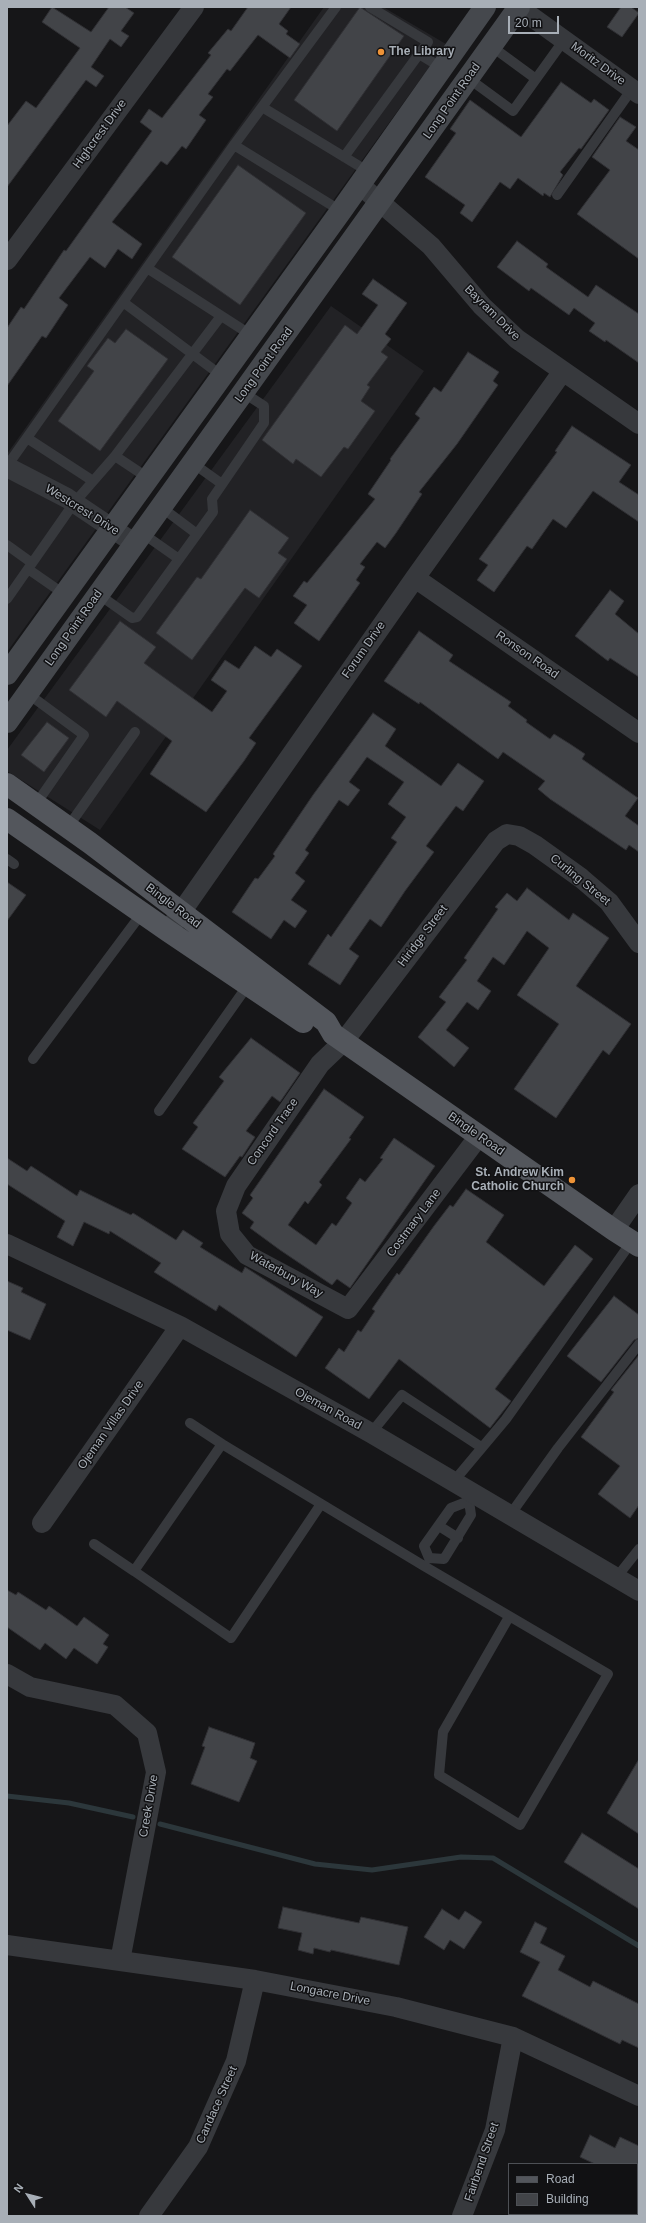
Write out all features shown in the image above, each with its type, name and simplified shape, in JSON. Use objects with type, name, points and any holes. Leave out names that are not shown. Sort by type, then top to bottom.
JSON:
[{"type":"main road","points":[[7,674],[111,528],[342,211],[484,7]]},
{"type":"main road","name":"Long Point Road","points":[[7,722],[380,203],[518,7]]},
{"type":"main road","points":[[244,393],[245,370],[279,322],[305,262]]},
{"type":"main road","points":[[196,460],[208,427],[224,395],[225,386],[222,376]]},
{"type":"main road","name":"Bingle Road","points":[[7,784],[68,827],[326,1022],[338,1038],[628,1239]]},
{"type":"main road","name":"Bingle Road","points":[[7,819],[142,912],[168,932],[320,1033],[338,1038]]},
{"type":"street","name":"Highcrest Drive","points":[[7,260],[194,7]]},
{"type":"street","name":"Moritz Drive","points":[[518,7],[636,91]]},
{"type":"street","name":"Bayram Drive","points":[[364,179],[380,203],[430,246],[482,306],[517,339],[639,424]]},
{"type":"street","name":"Forum Drive","points":[[168,932],[415,578],[563,371]]},
{"type":"street","name":"Westcrest Drive","points":[[7,467],[74,503],[111,528],[138,538]]},
{"type":"street","name":"Ronson Road","points":[[415,578],[639,733]]},
{"type":"street","name":"Curling Street","points":[[508,834],[519,836],[536,845],[581,878],[609,902],[639,943]]},
{"type":"street","name":"Hiridge Street","points":[[338,1038],[489,849],[496,841],[508,834]]},
{"type":"street","name":"Concord Trace","points":[[230,1234],[226,1211],[236,1186],[338,1038]]},
{"type":"street","name":"Costmary Lane","points":[[348,1309],[479,1136]]},
{"type":"street","points":[[628,1239],[639,1194]]},
{"type":"street","name":"Waterbury Way","points":[[230,1234],[247,1255],[348,1309]]},
{"type":"street","name":"Ojeman Road","points":[[7,1244],[180,1326],[371,1433],[454,1481],[471,1497],[510,1515],[639,1591]]},
{"type":"street","name":"Ojeman Villas Drive","points":[[42,1523],[180,1326]]},
{"type":"street","name":"Creek Drive","points":[[7,1674],[30,1687],[115,1705],[147,1733],[156,1772],[120,1961]]},
{"type":"street","name":"Longacre Drive","points":[[7,1945],[255,1980],[396,2007],[513,2036],[639,2096]]},
{"type":"street","name":"Candace Street","points":[[149,2216],[198,2147],[236,2061],[255,1980]]},
{"type":"street","name":"Fairbend Street","points":[[462,2216],[495,2130],[513,2036]]},
{"type":"lane","points":[[7,467],[234,145],[336,7]]},
{"type":"lane","points":[[344,157],[428,42],[370,7]]},
{"type":"lane","points":[[468,78],[513,111],[564,40]]},
{"type":"lane","points":[[491,46],[536,79]]},
{"type":"lane","points":[[419,54],[442,68]]},
{"type":"lane","points":[[557,195],[636,91]]},
{"type":"lane","points":[[262,107],[344,157],[364,179]]},
{"type":"lane","points":[[234,145],[342,211]]},
{"type":"lane","points":[[147,268],[251,335]]},
{"type":"lane","points":[[123,302],[222,376]]},
{"type":"lane","points":[[7,599],[74,503],[115,456],[222,316]]},
{"type":"lane","points":[[98,594],[132,618],[137,617],[213,512],[212,498],[264,423],[264,406],[244,393]]},
{"type":"lane","points":[[27,438],[93,480]]},
{"type":"lane","points":[[115,456],[148,478]]},
{"type":"lane","points":[[196,460],[222,484]]},
{"type":"lane","points":[[161,507],[197,534]]},
{"type":"lane","points":[[138,538],[178,559]]},
{"type":"lane","points":[[7,545],[64,594]]},
{"type":"lane","points":[[27,693],[84,735],[36,804]]},
{"type":"lane","points":[[68,827],[135,732]]},
{"type":"lane","points":[[33,1059],[142,912]]},
{"type":"lane","points":[[159,1111],[248,985]]},
{"type":"lane","points":[[454,1481],[506,1419],[628,1239]]},
{"type":"lane","points":[[510,1515],[558,1448],[639,1344]]},
{"type":"lane","points":[[371,1433],[402,1396],[481,1447]]},
{"type":"lane","points":[[190,1423],[321,1504],[426,1562],[509,1617],[608,1674],[520,1825],[439,1775],[443,1732],[509,1617]]},
{"type":"lane","points":[[134,1571],[222,1444]]},
{"type":"lane","points":[[471,1497],[471,1515],[444,1559],[426,1562],[424,1546],[451,1508],[471,1497]]},
{"type":"lane","points":[[94,1544],[230,1638],[321,1504]]},
{"type":"lane","points":[[439,1526],[458,1538]]},
{"type":"lane","points":[[616,1578],[639,1549]]},
{"type":"shaded area","points":[[324,7],[383,7],[446,44],[7,652],[7,454]]},
{"type":"shaded area","points":[[331,306],[424,371],[100,830],[7,771],[7,750]]},
{"type":"building","points":[[52,7],[91,32],[109,7],[125,7],[134,13],[121,31],[129,36],[121,47],[110,39],[91,67],[104,76],[96,87],[86,80],[7,187],[7,126],[26,101],[36,108],[80,48],[42,22]]},
{"type":"building","points":[[248,7],[291,7],[279,24],[288,31],[286,34],[300,44],[290,58],[258,35],[230,71],[227,69],[208,94],[213,97],[199,115],[206,120],[186,149],[182,146],[167,165],[161,161],[112,222],[142,244],[132,259],[118,249],[105,268],[90,257],[59,298],[68,305],[46,338],[42,336],[7,386],[7,328],[21,307],[24,309],[64,250],[66,251],[152,131],[140,122],[149,109],[162,118],[211,55],[208,53],[228,29],[231,31]]},
{"type":"building","points":[[360,7],[404,36],[337,131],[294,100]]},
{"type":"building","points":[[621,7],[631,7],[639,13],[622,37],[607,27]]},
{"type":"building","points":[[561,82],[591,103],[594,99],[609,110],[581,149],[579,148],[560,172],[563,175],[550,197],[544,193],[543,196],[518,178],[510,189],[500,182],[472,222],[460,213],[465,205],[425,177],[456,133],[450,129],[470,100],[521,137]]},
{"type":"building","points":[[620,117],[636,127],[626,141],[639,150],[639,259],[577,214],[610,170],[592,157]]},
{"type":"building","points":[[238,165],[306,213],[240,305],[172,257]]},
{"type":"building","points":[[517,241],[548,264],[546,267],[588,297],[596,285],[639,314],[639,363],[606,340],[605,342],[589,331],[595,323],[574,308],[569,315],[531,288],[529,291],[497,267]]},
{"type":"building","points":[[373,279],[407,303],[385,334],[391,339],[381,352],[388,357],[367,385],[370,387],[361,401],[375,411],[348,449],[344,447],[321,477],[296,459],[293,464],[262,440],[345,325],[357,334],[378,305],[362,294]]},
{"type":"building","points":[[126,329],[168,359],[100,451],[58,421],[94,371],[87,366],[108,338],[115,343]]},
{"type":"building","points":[[468,352],[499,372],[493,381],[498,385],[457,444],[419,492],[422,494],[385,548],[377,542],[360,564],[365,567],[356,580],[360,583],[319,641],[294,623],[307,605],[293,596],[304,581],[307,583],[375,499],[368,494],[391,460],[390,459],[420,418],[415,414],[434,387],[441,392]]},
{"type":"building","points":[[572,426],[631,465],[619,482],[639,495],[639,522],[593,491],[566,528],[553,519],[532,549],[527,546],[494,592],[477,580],[488,565],[479,559],[557,452],[555,451]]},
{"type":"building","points":[[250,510],[289,538],[278,553],[287,559],[259,598],[245,588],[192,660],[156,633],[197,577],[201,579]]},
{"type":"building","points":[[610,590],[624,601],[615,614],[639,634],[639,677],[610,658],[608,661],[575,636]]},
{"type":"building","points":[[120,621],[156,647],[144,663],[212,712],[227,691],[211,680],[225,660],[239,669],[255,646],[271,657],[277,649],[302,666],[249,738],[256,743],[206,812],[150,774],[172,741],[117,701],[106,717],[69,690]]},
{"type":"building","points":[[419,631],[453,655],[449,661],[511,702],[508,706],[527,720],[526,722],[550,739],[554,734],[585,754],[582,759],[638,798],[625,816],[639,826],[639,852],[629,845],[626,850],[550,799],[538,789],[545,781],[503,752],[498,759],[420,702],[419,704],[384,681]]},
{"type":"building","points":[[373,713],[396,729],[385,746],[441,786],[458,763],[484,781],[463,811],[456,806],[426,846],[434,852],[381,927],[370,919],[349,949],[359,956],[340,985],[308,964],[328,934],[331,937],[397,842],[391,838],[406,817],[388,804],[404,782],[367,757],[349,782],[360,790],[348,806],[339,800],[305,850],[309,853],[295,873],[305,881],[291,900],[307,911],[295,928],[284,920],[271,939],[232,912],[255,878],[258,879],[275,856],[273,854],[313,795]]},
{"type":"building","points":[[47,722],[69,738],[44,772],[21,755]]},
{"type":"building","points":[[7,882],[26,895],[7,921]]},
{"type":"building","points":[[527,888],[569,920],[573,913],[609,938],[576,986],[631,1024],[609,1055],[603,1050],[556,1118],[514,1089],[559,1024],[517,995],[549,948],[527,931],[504,965],[493,957],[477,981],[491,991],[478,1010],[467,1002],[446,1030],[469,1048],[454,1067],[418,1037],[446,1002],[439,997],[467,960],[464,958],[498,909],[495,907],[507,893],[517,901]]},
{"type":"building","points":[[251,1038],[300,1073],[280,1102],[272,1096],[246,1131],[255,1137],[242,1157],[240,1156],[225,1177],[182,1149],[198,1127],[193,1123],[224,1081],[219,1077]]},
{"type":"building","points":[[324,1089],[364,1117],[349,1138],[351,1139],[319,1182],[322,1185],[308,1204],[305,1201],[288,1225],[316,1245],[332,1223],[336,1226],[352,1203],[346,1198],[360,1178],[365,1182],[383,1159],[380,1158],[394,1138],[435,1166],[350,1288],[337,1279],[332,1285],[280,1250],[250,1228],[254,1222],[242,1213],[253,1198],[250,1195]]},
{"type":"building","points":[[7,1158],[27,1171],[31,1166],[77,1196],[80,1190],[131,1215],[133,1213],[176,1240],[183,1230],[203,1243],[200,1247],[242,1273],[245,1267],[323,1317],[296,1357],[219,1305],[216,1311],[154,1272],[161,1263],[110,1231],[109,1234],[84,1222],[73,1246],[57,1237],[65,1221],[7,1184]]},
{"type":"building","points":[[466,1189],[504,1215],[486,1242],[544,1286],[575,1245],[593,1259],[495,1389],[511,1401],[490,1428],[399,1359],[369,1399],[325,1368],[339,1348],[344,1352],[358,1330],[361,1332],[375,1311],[372,1309],[397,1273],[399,1275],[450,1205],[453,1207]]},
{"type":"building","points":[[7,1281],[23,1288],[21,1292],[46,1304],[30,1340],[7,1330]]},
{"type":"building","points":[[614,1296],[639,1315],[639,1338],[634,1340],[601,1382],[567,1356]]},
{"type":"building","points":[[639,1355],[639,1505],[630,1518],[598,1494],[620,1466],[581,1437],[614,1392],[611,1390]]},
{"type":"building","points":[[7,1590],[16,1595],[18,1592],[46,1610],[49,1606],[77,1626],[84,1617],[109,1635],[103,1644],[108,1647],[97,1664],[74,1648],[66,1659],[45,1643],[40,1650],[7,1627]]},
{"type":"building","points":[[209,1727],[255,1743],[250,1758],[257,1761],[239,1802],[191,1784],[205,1747],[202,1746]]},
{"type":"building","points":[[639,1759],[639,1834],[607,1813]]},
{"type":"building","points":[[582,1833],[639,1869],[639,1909],[564,1862]]},
{"type":"building","points":[[283,1907],[359,1923],[361,1917],[408,1927],[399,1965],[331,1950],[330,1952],[314,1948],[313,1954],[298,1950],[302,1933],[278,1928]]},
{"type":"building","points":[[442,1909],[459,1920],[465,1911],[482,1922],[464,1949],[450,1940],[444,1950],[424,1937]]},
{"type":"building","points":[[535,1922],[547,1928],[540,1943],[565,1956],[558,1970],[590,1987],[593,1981],[639,2004],[639,2048],[622,2040],[620,2044],[522,1996],[540,1962],[520,1952]]},
{"type":"building","points":[[590,2135],[615,2148],[620,2137],[639,2146],[639,2164],[593,2163],[580,2157]]},
{"type":"waterway","points":[[7,1796],[69,1803],[133,1817]]},
{"type":"waterway","points":[[160,1824],[315,1864],[372,1870],[461,1857],[493,1858],[639,1946]]},
{"type":"place","name":"The Library","points":[[381,52]]},
{"type":"place","name":"St. Andrew Kim Catholic Church","points":[[572,1180]]}]
